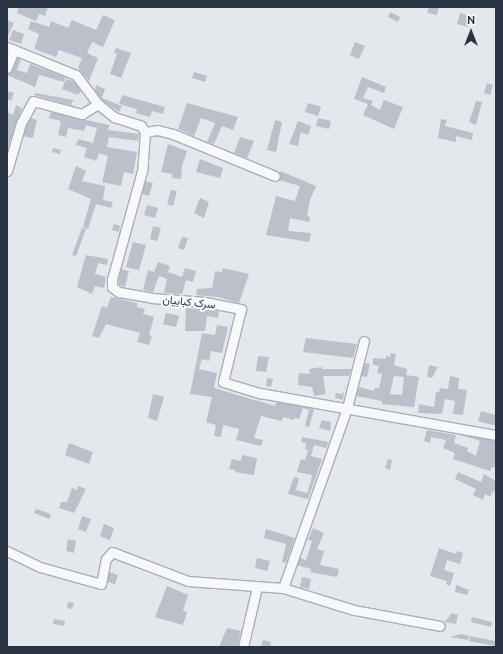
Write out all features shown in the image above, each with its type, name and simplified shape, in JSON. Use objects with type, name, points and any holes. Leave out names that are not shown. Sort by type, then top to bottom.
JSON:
[{"type":"street","points":[[7,68],[11,48],[76,75],[98,104],[114,117],[141,126],[145,132],[157,130],[173,134],[275,176]]},
{"type":"street","points":[[7,171],[21,123],[33,101],[82,114],[98,104]]},
{"type":"street","name":"سرک کبابیان","points":[[145,132],[142,171],[112,279],[112,287],[119,292],[152,298],[205,302],[241,309],[223,382],[260,393],[496,435]]},
{"type":"street","points":[[283,588],[347,408],[364,341]]},
{"type":"street","points":[[7,551],[40,567],[101,584],[106,560],[112,552],[188,581],[283,588],[354,610],[440,626]]},
{"type":"street","points":[[243,647],[257,587]]},
{"type":"building","points":[[19,7],[48,7],[45,16],[39,14],[36,21],[17,13]]},
{"type":"building","points":[[429,7],[439,7],[437,15],[427,13]]},
{"type":"building","points":[[390,12],[400,17],[398,22],[388,17]]},
{"type":"building","points":[[460,13],[471,16],[468,27],[457,24]]},
{"type":"building","points":[[103,15],[115,20],[103,47],[92,42],[87,53],[98,58],[89,81],[78,68],[82,58],[59,50],[56,57],[34,49],[39,34],[28,29],[31,21],[49,27],[51,21],[68,28],[72,20],[96,30]]},
{"type":"building","points":[[7,20],[14,23],[7,38]]},
{"type":"building","points":[[13,30],[24,34],[21,44],[9,40]]},
{"type":"building","points":[[355,42],[365,46],[359,59],[350,55]]},
{"type":"building","points":[[116,48],[131,53],[121,78],[110,74],[117,54],[114,53]]},
{"type":"building","points":[[17,58],[21,59],[17,70],[27,73],[30,64],[65,77],[64,82],[39,75],[35,87],[7,75],[12,71]]},
{"type":"building","points":[[194,72],[207,76],[205,82],[192,78]]},
{"type":"building","points":[[362,77],[386,87],[384,93],[368,87],[363,98],[373,101],[371,105],[369,104],[380,110],[384,100],[403,107],[394,129],[363,115],[368,104],[354,99]]},
{"type":"building","points":[[66,79],[73,81],[81,91],[78,95],[62,89]]},
{"type":"building","points":[[487,83],[493,85],[490,95],[484,93]]},
{"type":"building","points":[[96,85],[105,89],[102,98],[122,106],[119,112],[102,100],[95,90]]},
{"type":"building","points":[[7,91],[14,93],[11,101],[7,99]]},
{"type":"building","points":[[35,93],[74,100],[71,104],[73,106],[34,95]]},
{"type":"building","points":[[122,95],[165,107],[163,114],[152,111],[150,117],[136,113],[137,109],[119,104]]},
{"type":"building","points":[[476,101],[482,102],[476,125],[469,122]]},
{"type":"building","points":[[187,103],[238,117],[233,130],[222,126],[214,144],[207,142],[215,123],[201,118],[194,136],[178,129]]},
{"type":"building","points":[[308,103],[321,107],[318,116],[305,112]]},
{"type":"building","points":[[16,105],[22,108],[7,150],[7,112],[13,115]]},
{"type":"building","points":[[51,112],[109,125],[108,130],[139,134],[138,141],[109,137],[107,147],[137,152],[133,174],[124,172],[121,186],[102,182],[108,156],[99,153],[96,161],[84,157],[87,148],[76,145],[78,139],[93,143],[97,128],[86,125],[84,131],[68,128],[66,137],[58,135],[61,121],[49,118]]},
{"type":"building","points":[[30,118],[37,120],[33,138],[23,136]]},
{"type":"building","points":[[318,118],[331,121],[329,129],[316,126]]},
{"type":"building","points":[[441,119],[447,120],[445,126],[473,133],[472,140],[456,136],[456,142],[438,138]]},
{"type":"building","points":[[275,120],[282,122],[276,152],[267,150]]},
{"type":"building","points":[[298,121],[311,126],[308,135],[301,132],[298,146],[289,144]]},
{"type":"building","points":[[240,137],[254,141],[247,158],[234,153]]},
{"type":"building","points":[[168,144],[187,151],[182,166],[181,179],[172,178],[173,174],[161,172]]},
{"type":"building","points":[[53,148],[61,150],[60,154],[52,152]]},
{"type":"building","points":[[200,159],[223,168],[220,178],[196,172]]},
{"type":"building","points":[[76,166],[86,171],[82,181],[105,186],[103,200],[113,202],[111,208],[96,204],[88,229],[83,227],[91,199],[68,189]]},
{"type":"building","points":[[280,171],[316,186],[310,200],[307,216],[310,217],[309,222],[290,218],[288,231],[311,233],[309,242],[266,235],[276,196],[295,201],[300,186],[279,180]]},
{"type":"building","points":[[145,181],[153,183],[149,196],[142,194]]},
{"type":"building","points":[[171,190],[177,191],[173,206],[167,204]]},
{"type":"building","points":[[200,198],[209,202],[204,218],[194,213]]},
{"type":"building","points":[[147,205],[158,208],[155,218],[144,215]]},
{"type":"building","points":[[114,224],[120,226],[119,232],[112,230]]},
{"type":"building","points":[[153,226],[161,228],[157,241],[150,239]]},
{"type":"building","points":[[82,228],[86,229],[76,256],[72,255]]},
{"type":"building","points":[[182,237],[188,238],[184,250],[178,248]]},
{"type":"building","points":[[133,242],[146,245],[139,270],[126,267]]},
{"type":"building","points":[[86,255],[108,259],[107,265],[98,263],[95,274],[106,277],[104,288],[95,286],[92,294],[77,287]]},
{"type":"building","points":[[158,262],[170,266],[168,272],[182,277],[185,268],[196,271],[193,282],[186,280],[182,294],[164,293],[167,279],[159,276],[153,292],[143,290],[148,270],[154,272]]},
{"type":"building","points":[[223,268],[249,274],[239,303],[218,297],[196,295],[197,289],[212,288],[215,271],[222,272]]},
{"type":"building","points":[[121,269],[129,271],[125,287],[118,284]]},
{"type":"building","points":[[111,297],[137,303],[137,307],[145,309],[143,314],[154,317],[149,335],[152,336],[149,345],[137,342],[140,333],[106,324],[99,338],[92,336],[102,306],[107,308]]},
{"type":"building","points":[[186,308],[219,311],[218,318],[207,316],[205,331],[185,331]]},
{"type":"building","points":[[166,313],[179,316],[176,327],[163,324]]},
{"type":"building","points":[[217,325],[228,327],[222,353],[211,351],[209,361],[202,359],[199,369],[217,373],[214,388],[275,406],[276,402],[314,409],[309,427],[305,426],[309,410],[303,408],[299,419],[294,418],[293,420],[283,417],[282,421],[261,416],[254,438],[263,440],[261,446],[236,440],[239,429],[223,425],[221,437],[214,436],[216,425],[206,422],[212,397],[190,394],[202,333],[215,335]]},
{"type":"building","points":[[306,338],[357,344],[353,358],[303,352]]},
{"type":"building","points":[[391,353],[396,354],[394,365],[407,369],[406,375],[419,377],[414,407],[382,404],[382,401],[356,396],[359,387],[374,391],[374,388],[379,388],[382,374],[377,373],[379,366],[373,365],[373,358],[386,359],[386,356],[390,357]],"holes":[[[394,376],[404,377],[402,395],[390,394]]]},
{"type":"building","points":[[258,356],[269,357],[266,372],[256,371]]},
{"type":"building","points":[[365,363],[370,364],[367,377],[361,376]]},
{"type":"building","points":[[429,365],[438,367],[432,378],[427,377]]},
{"type":"building","points":[[322,367],[322,369],[351,369],[349,376],[323,376],[326,394],[314,396],[312,387],[298,385],[299,373],[310,374],[309,369]]},
{"type":"building","points":[[450,376],[459,378],[458,389],[467,390],[463,415],[453,414],[455,401],[445,399],[442,414],[418,413],[419,404],[434,407],[436,392],[439,392],[440,388],[448,389]]},
{"type":"building","points":[[267,378],[273,379],[271,387],[266,386]]},
{"type":"building","points":[[345,383],[343,400],[335,398],[336,393],[343,394]]},
{"type":"building","points":[[153,394],[164,397],[157,421],[148,418]]},
{"type":"building","points":[[481,411],[496,415],[496,426],[478,421]]},
{"type":"building","points":[[322,420],[331,422],[330,431],[319,428]]},
{"type":"building","points":[[427,430],[456,435],[454,443],[468,448],[467,451],[476,456],[480,441],[457,434],[496,441],[496,468],[492,467],[490,471],[453,459],[455,453],[443,448],[446,440],[431,437],[430,443],[424,441]]},
{"type":"building","points":[[302,437],[329,442],[326,448],[314,445],[311,456],[322,459],[308,499],[288,494],[294,477],[299,478],[296,490],[307,493],[311,481],[312,475],[297,472],[301,459],[305,460],[308,450],[305,449],[306,443],[301,442]]},
{"type":"building","points":[[69,443],[93,452],[89,464],[65,455]]},
{"type":"building","points":[[242,455],[257,458],[254,475],[235,472],[235,470],[229,469],[232,459],[241,461]]},
{"type":"building","points":[[388,459],[392,460],[390,470],[385,468]]},
{"type":"building","points":[[458,472],[481,482],[484,474],[496,481],[496,492],[493,491],[490,497],[485,494],[483,500],[473,495],[476,489],[455,479]]},
{"type":"building","points":[[78,486],[86,489],[74,513],[59,508],[61,502],[67,502],[72,488],[77,490]]},
{"type":"building","points":[[36,509],[51,514],[49,519],[34,513]]},
{"type":"building","points":[[82,516],[91,519],[86,532],[78,529]]},
{"type":"building","points":[[104,524],[114,528],[110,540],[100,536]]},
{"type":"building","points":[[313,528],[324,533],[317,549],[324,551],[320,565],[339,569],[337,577],[310,572],[311,569],[297,565],[300,558],[306,560],[312,541],[308,540]]},
{"type":"building","points":[[266,529],[295,538],[286,563],[282,562],[286,544],[264,538]]},
{"type":"building","points":[[68,539],[76,541],[74,553],[66,551]]},
{"type":"building","points":[[439,548],[456,554],[457,551],[463,553],[460,564],[447,560],[444,570],[454,573],[450,586],[446,584],[447,581],[430,576]]},
{"type":"building","points":[[257,558],[270,561],[267,571],[255,568]]},
{"type":"building","points":[[109,572],[118,575],[115,584],[108,582]]},
{"type":"building","points":[[302,577],[311,579],[309,589],[300,587]]},
{"type":"building","points":[[456,585],[469,590],[467,595],[455,592]]},
{"type":"building","points":[[167,586],[188,595],[183,611],[187,612],[183,625],[155,617]]},
{"type":"building","points":[[68,602],[74,603],[72,609],[67,608]]},
{"type":"building","points":[[452,613],[458,615],[456,624],[445,622]]},
{"type":"building","points":[[472,617],[492,622],[491,627],[471,622]]},
{"type":"building","points":[[54,619],[65,621],[64,626],[53,624]]},
{"type":"building","points":[[227,628],[241,631],[237,647],[219,647]]},
{"type":"building","points":[[461,634],[469,636],[468,640],[450,637]]},
{"type":"building","points":[[470,636],[496,641],[495,646],[469,641]]},
{"type":"building","points":[[263,640],[271,642],[270,647],[261,647]]}]
